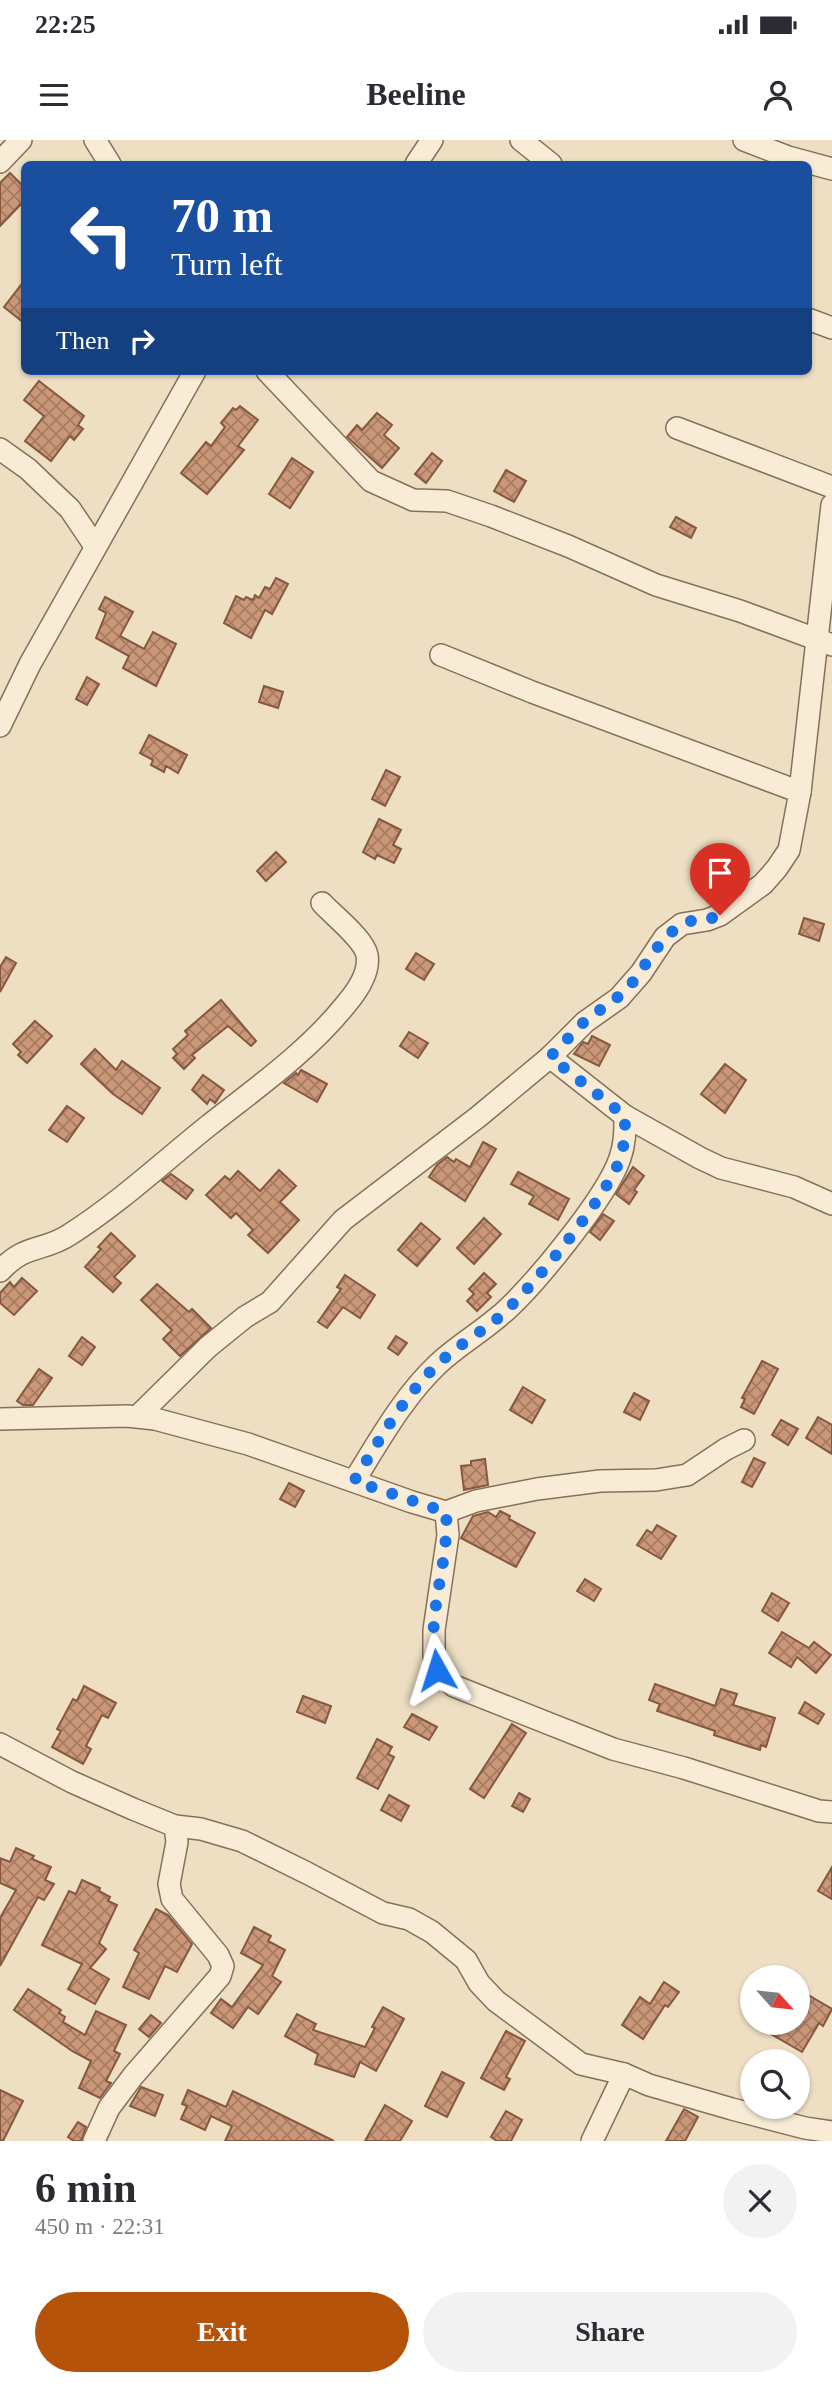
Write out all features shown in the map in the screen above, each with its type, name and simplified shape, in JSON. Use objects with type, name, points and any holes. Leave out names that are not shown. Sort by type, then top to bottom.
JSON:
[{"type":"street","points":[[0,162],[21,140]]},
{"type":"street","points":[[95,140],[108,161]]},
{"type":"street","points":[[418,161],[432,140]]},
{"type":"street","points":[[522,140],[547,161]]},
{"type":"street","points":[[744,140],[803,161]]},
{"type":"street","points":[[812,164],[832,169]]},
{"type":"street","points":[[812,320],[832,328]]},
{"type":"street","points":[[0,726],[30,664],[193,375]]},
{"type":"street","points":[[271,375],[371,481],[413,500],[447,501],[491,516],[656,585],[740,611],[825,642]]},
{"type":"street","points":[[677,428],[832,487]]},
{"type":"street","points":[[0,449],[28,469],[70,509],[95,546]]},
{"type":"street","points":[[138,1416],[208,1348],[245,1317],[270,1302],[344,1220],[478,1117],[550,1057],[584,1022],[627,990],[665,937],[682,924],[720,915],[763,884],[777,869],[789,849],[825,642],[832,505]]},
{"type":"street","points":[[441,655],[532,692],[800,792]]},
{"type":"street","points":[[0,1271],[13,1257],[67,1237],[121,1196],[307,1047],[346,1005],[359,987],[367,955],[360,941],[322,904]]},
{"type":"street","points":[[550,1057],[625,1116],[721,1167],[794,1187],[832,1204]]},
{"type":"street","points":[[354,1481],[410,1395],[437,1365],[498,1318],[525,1292],[576,1228],[620,1160],[625,1140],[625,1116]]},
{"type":"street","points":[[0,1419],[138,1416],[248,1444],[446,1512],[475,1501],[537,1489],[600,1480],[656,1480],[687,1475],[744,1440]]},
{"type":"street","points":[[446,1512],[448,1535],[435,1619],[433,1655],[437,1670],[454,1686],[612,1749],[684,1768],[819,1811],[832,1812]]},
{"type":"street","points":[[0,1744],[72,1782],[175,1825],[201,1829],[242,1842],[307,1872],[383,1913],[409,1919],[432,1932],[466,1960],[479,1983],[496,2001],[581,2064],[624,2074],[649,2085],[802,2134],[832,2132]]},
{"type":"street","points":[[94,2141],[110,2108],[165,2037],[220,1976],[223,1966],[218,1955],[172,1899],[169,1884],[176,1851],[175,1825]]},
{"type":"street","points":[[592,2141],[624,2074]]},
{"type":"building","points":[[10,173],[21,184],[21,204],[0,226],[0,183]]},
{"type":"building","points":[[21,285],[21,321],[4,307]]},
{"type":"building","points":[[39,381],[84,416],[78,425],[83,429],[74,440],[70,436],[51,461],[25,441],[44,416],[24,400]]},
{"type":"building","points":[[240,406],[258,420],[238,446],[244,450],[207,494],[181,473],[206,442],[211,446],[225,427],[221,423],[233,408],[236,410]]},
{"type":"building","points":[[377,413],[392,425],[384,435],[399,448],[382,468],[347,437],[357,425],[362,430]]},
{"type":"building","points":[[432,453],[442,461],[426,483],[415,474]]},
{"type":"building","points":[[292,458],[313,472],[290,508],[269,494]]},
{"type":"building","points":[[506,470],[526,481],[514,502],[494,491]]},
{"type":"building","points":[[676,517],[696,528],[691,538],[670,527]]},
{"type":"building","points":[[276,578],[288,584],[272,614],[265,610],[251,638],[224,623],[236,596],[244,600],[246,597],[253,600],[255,595],[259,598],[265,587],[270,589]]},
{"type":"building","points":[[105,597],[133,612],[120,636],[144,649],[153,632],[176,644],[156,686],[123,668],[129,656],[96,638],[106,613],[99,609]]},
{"type":"building","points":[[87,677],[99,684],[87,705],[76,699]]},
{"type":"building","points":[[264,686],[283,692],[278,708],[259,702]]},
{"type":"building","points":[[149,735],[187,755],[178,773],[166,766],[164,772],[151,765],[153,760],[140,753]]},
{"type":"building","points":[[386,770],[400,777],[385,806],[372,799]]},
{"type":"building","points":[[379,819],[401,830],[393,845],[401,849],[394,863],[377,855],[375,859],[363,852]]},
{"type":"building","points":[[276,852],[286,862],[266,881],[257,871]]},
{"type":"building","points":[[804,918],[824,924],[819,941],[799,934]]},
{"type":"building","points":[[416,953],[434,964],[424,980],[406,969]]},
{"type":"building","points":[[6,957],[16,963],[0,992],[0,967]]},
{"type":"building","points":[[221,1000],[256,1041],[251,1046],[228,1026],[192,1055],[195,1058],[184,1069],[173,1058],[177,1054],[173,1049],[188,1035],[185,1031]]},
{"type":"building","points":[[35,1021],[52,1036],[27,1063],[18,1055],[21,1052],[13,1044]]},
{"type":"building","points":[[409,1032],[428,1043],[418,1058],[400,1046]]},
{"type":"building","points":[[592,1036],[610,1045],[599,1066],[574,1054],[583,1042],[588,1044]]},
{"type":"building","points":[[95,1049],[116,1070],[122,1061],[160,1088],[142,1114],[113,1094],[81,1064]]},
{"type":"building","points":[[725,1064],[746,1080],[725,1113],[701,1094]]},
{"type":"building","points":[[301,1070],[327,1084],[317,1102],[284,1083],[296,1073],[298,1075]]},
{"type":"building","points":[[203,1075],[224,1090],[215,1103],[210,1099],[207,1104],[192,1090]]},
{"type":"building","points":[[67,1106],[84,1118],[67,1142],[49,1130]]},
{"type":"building","points":[[483,1142],[496,1149],[465,1201],[429,1177],[447,1157],[470,1167]]},
{"type":"building","points":[[633,1167],[644,1176],[634,1190],[637,1192],[629,1204],[616,1194]]},
{"type":"building","points":[[279,1170],[296,1186],[280,1202],[299,1220],[268,1253],[248,1235],[253,1230],[236,1213],[231,1218],[206,1195],[225,1176],[230,1180],[238,1171],[260,1191]]},
{"type":"building","points":[[518,1172],[569,1199],[558,1220],[529,1204],[534,1196],[511,1184]]},
{"type":"building","points":[[171,1174],[193,1190],[186,1199],[162,1181]]},
{"type":"building","points":[[603,1214],[614,1221],[600,1240],[590,1232]]},
{"type":"building","points":[[484,1218],[501,1234],[474,1264],[457,1248]]},
{"type":"building","points":[[421,1223],[440,1239],[417,1266],[398,1250]]},
{"type":"building","points":[[111,1233],[135,1256],[114,1277],[121,1283],[113,1292],[85,1267]]},
{"type":"building","points":[[484,1273],[496,1284],[487,1293],[491,1297],[477,1311],[467,1301],[474,1294],[469,1289]]},
{"type":"building","points":[[345,1275],[375,1295],[360,1318],[343,1307],[327,1328],[318,1322],[341,1289],[337,1287]]},
{"type":"building","points":[[22,1278],[37,1291],[14,1315],[0,1303],[0,1293],[10,1282],[14,1287]]},
{"type":"building","points":[[157,1284],[189,1312],[192,1309],[211,1328],[180,1356],[163,1339],[172,1330],[141,1300]]},
{"type":"building","points":[[396,1336],[407,1343],[398,1355],[388,1348]]},
{"type":"building","points":[[82,1337],[95,1347],[82,1365],[69,1356]]},
{"type":"building","points":[[762,1361],[778,1369],[754,1414],[741,1407],[745,1399],[742,1398]]},
{"type":"building","points":[[39,1369],[52,1378],[33,1405],[23,1405],[17,1401]]},
{"type":"building","points":[[523,1387],[545,1400],[532,1423],[510,1410]]},
{"type":"building","points":[[634,1393],[649,1401],[640,1420],[624,1412]]},
{"type":"building","points":[[818,1417],[832,1425],[832,1454],[806,1438]]},
{"type":"building","points":[[781,1420],[798,1429],[788,1445],[772,1435]]},
{"type":"building","points":[[754,1458],[765,1463],[752,1487],[742,1482]]},
{"type":"building","points":[[485,1459],[488,1485],[464,1490],[461,1466]]},
{"type":"building","points":[[289,1483],[304,1491],[295,1507],[280,1499]]},
{"type":"building","points":[[500,1511],[535,1533],[516,1567],[461,1538],[473,1516],[488,1512],[496,1517]]},
{"type":"building","points":[[657,1525],[676,1536],[661,1559],[637,1545],[647,1530],[652,1533]]},
{"type":"building","points":[[585,1579],[601,1589],[594,1601],[577,1591]]},
{"type":"building","points":[[772,1593],[789,1603],[778,1621],[762,1611]]},
{"type":"building","points":[[782,1632],[809,1648],[814,1642],[831,1655],[816,1673],[797,1657],[791,1667],[769,1653]]},
{"type":"building","points":[[655,1684],[715,1706],[721,1689],[737,1694],[733,1705],[775,1718],[766,1747],[761,1745],[760,1750],[747,1746],[714,1735],[715,1731],[657,1711],[660,1704],[649,1700]]},
{"type":"building","points":[[84,1686],[116,1703],[108,1718],[102,1715],[86,1746],[91,1749],[83,1764],[52,1747],[61,1731],[57,1729],[73,1699],[77,1701]]},
{"type":"building","points":[[303,1696],[331,1706],[325,1723],[297,1712]]},
{"type":"building","points":[[805,1702],[824,1714],[818,1724],[799,1713]]},
{"type":"building","points":[[412,1714],[437,1727],[429,1740],[404,1727]]},
{"type":"building","points":[[512,1724],[526,1733],[484,1798],[470,1789]]},
{"type":"building","points":[[377,1739],[392,1747],[388,1754],[394,1757],[378,1789],[357,1778]]},
{"type":"building","points":[[519,1793],[530,1799],[523,1812],[512,1806]]},
{"type":"building","points":[[389,1795],[409,1806],[401,1821],[381,1810]]},
{"type":"building","points":[[16,1848],[51,1867],[45,1880],[54,1884],[44,1900],[38,1897],[0,1966],[0,1918],[16,1890],[0,1883],[0,1858],[10,1862]]},
{"type":"building","points":[[832,1867],[832,1899],[818,1891]]},
{"type":"building","points":[[82,1880],[100,1888],[99,1891],[110,1897],[108,1901],[117,1905],[99,1943],[106,1949],[90,1968],[109,1979],[95,2004],[68,1989],[82,1964],[42,1945],[69,1891],[76,1894]]},
{"type":"building","points":[[156,1909],[168,1915],[192,1944],[177,1972],[165,1966],[149,1999],[123,1987],[139,1953],[134,1950]]},
{"type":"building","points":[[254,1927],[271,1936],[268,1941],[285,1950],[272,1976],[281,1982],[258,2014],[248,2007],[233,2028],[211,2013],[221,1999],[232,2007],[263,1965],[241,1953]]},
{"type":"building","points":[[664,1982],[679,1992],[668,2007],[665,2005],[643,2039],[622,2025],[640,1997],[650,2004]]},
{"type":"building","points":[[28,1989],[61,2010],[59,2013],[65,2017],[63,2022],[85,2035],[96,2011],[126,2025],[114,2051],[120,2054],[106,2081],[111,2083],[100,2098],[79,2088],[91,2061],[72,2051],[14,2010]]},
{"type":"building","points":[[810,1996],[832,2009],[823,2026],[819,2023],[804,2049],[797,2049],[773,2035],[810,2035]]},
{"type":"building","points":[[383,2007],[404,2019],[376,2071],[360,2062],[354,2077],[315,2064],[318,2054],[285,2036],[297,2014],[316,2024],[313,2030],[365,2047]]},
{"type":"building","points":[[151,2015],[161,2023],[149,2037],[139,2029]]},
{"type":"building","points":[[506,2031],[525,2041],[506,2077],[510,2079],[504,2090],[481,2078]]},
{"type":"building","points":[[442,2072],[464,2083],[447,2117],[425,2106]]},
{"type":"building","points":[[141,2087],[163,2095],[155,2116],[130,2106]]},
{"type":"building","points":[[0,2090],[23,2101],[3,2141],[0,2141]]},
{"type":"building","points":[[188,2090],[226,2107],[233,2091],[334,2141],[225,2141],[232,2126],[211,2116],[205,2130],[181,2119],[187,2106],[182,2104]]},
{"type":"building","points":[[385,2105],[412,2121],[400,2141],[365,2141]]},
{"type":"building","points":[[684,2109],[698,2117],[685,2141],[666,2141]]},
{"type":"building","points":[[506,2111],[522,2120],[511,2141],[497,2141],[491,2137]]},
{"type":"building","points":[[78,2122],[86,2127],[81,2141],[74,2141],[68,2137]]},
{"type":"route","points":[[437,1670],[433,1655],[434,1630],[448,1535],[446,1512],[354,1481],[410,1395],[437,1365],[498,1318],[525,1292],[576,1228],[620,1160],[625,1140],[625,1116],[550,1057],[584,1022],[627,990],[665,937],[682,924],[720,915]]}]
